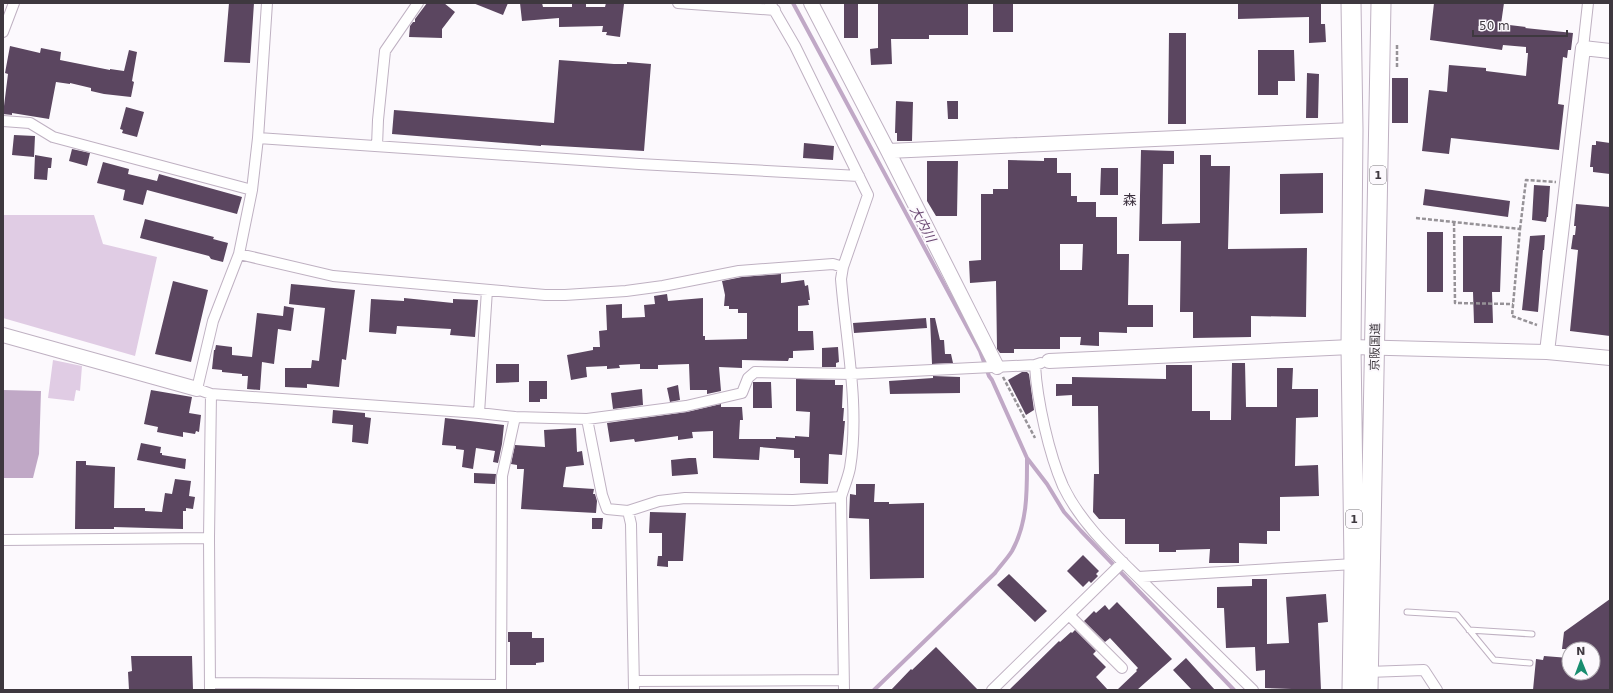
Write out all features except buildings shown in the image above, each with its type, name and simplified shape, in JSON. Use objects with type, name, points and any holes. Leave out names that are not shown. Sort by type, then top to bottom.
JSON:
[{"type":"highway","name":"京阪国道","points":[[1352,3],[1353,130],[1351,347],[1354,564],[1352,690]]},
{"type":"highway","name":"京阪国道","points":[[1368,681],[1381,3]]},
{"type":"street","points":[[3,32],[14,3]]},
{"type":"street","points":[[197,389],[213,321],[239,254],[252,190],[258,138],[267,3]]},
{"type":"street","points":[[377,146],[385,51],[418,3]]},
{"type":"street","points":[[628,511],[630,524],[634,686],[844,685],[840,497],[849,470],[853,439],[851,374],[840,279],[842,267],[868,195],[795,46],[772,7],[678,3]]},
{"type":"street","points":[[811,3],[888,151],[995,367]]},
{"type":"street","points":[[1547,352],[1588,3]]},
{"type":"street","points":[[1583,48],[1610,51]]},
{"type":"street","points":[[3,121],[30,123],[53,137],[252,190]]},
{"type":"street","points":[[888,151],[1353,130]]},
{"type":"street","points":[[258,138],[576,160],[859,176]]},
{"type":"street","points":[[239,254],[333,276],[558,295],[603,293],[663,286],[740,270],[833,264],[842,267]]},
{"type":"street","points":[[479,413],[487,290]]},
{"type":"street","points":[[3,335],[211,394],[479,413],[515,417],[587,419],[686,406],[742,393],[748,378],[755,372],[851,374],[1035,365],[1049,361],[1351,347],[1547,352],[1610,358]]},
{"type":"street","points":[[1035,365],[1042,413],[1054,460],[1064,486],[1079,514],[1108,547],[1253,690]]},
{"type":"street","points":[[211,394],[209,538],[210,686],[501,688],[502,476],[515,417]]},
{"type":"street","points":[[587,419],[602,495],[607,509],[628,511],[644,504],[659,500],[685,498],[793,500],[840,497]]},
{"type":"street","points":[[3,540],[209,538]]},
{"type":"street","points":[[992,690],[1123,562]]},
{"type":"street","points":[[1138,577],[1354,564]]},
{"type":"street","points":[[1069,614],[1122,668]]},
{"type":"street","points":[[1368,681],[1424,670],[1437,690]]},
{"type":"lane","points":[[1407,612],[1456,615],[1494,660],[1530,663]]},
{"type":"lane","points":[[1469,630],[1532,634]]},
{"type":"path","points":[[1549,329],[1512,316],[1526,180],[1567,182]]},
{"type":"path","points":[[1416,218],[1520,229]]},
{"type":"path","points":[[1454,222],[1455,303],[1513,304]]},
{"type":"path","points":[[995,367],[1036,439]]},
{"type":"shaded area","points":[[3,215],[94,215],[103,244],[157,257],[135,356],[3,318]]},
{"type":"shaded area","points":[[53,360],[82,366],[80,391],[76,390],[74,401],[48,398]]},
{"type":"shaded area","points":[[3,390],[41,391],[39,454],[33,478],[3,478]]},
{"type":"waterway","name":"大内川","points":[[793,3],[980,351],[989,376],[1027,458],[1047,484],[1064,512],[1234,690]]},
{"type":"waterway","points":[[874,690],[995,573],[1012,551],[1021,529],[1026,506],[1027,458]]},
{"type":"district","name":"森","points":[[1130,200]]}]
